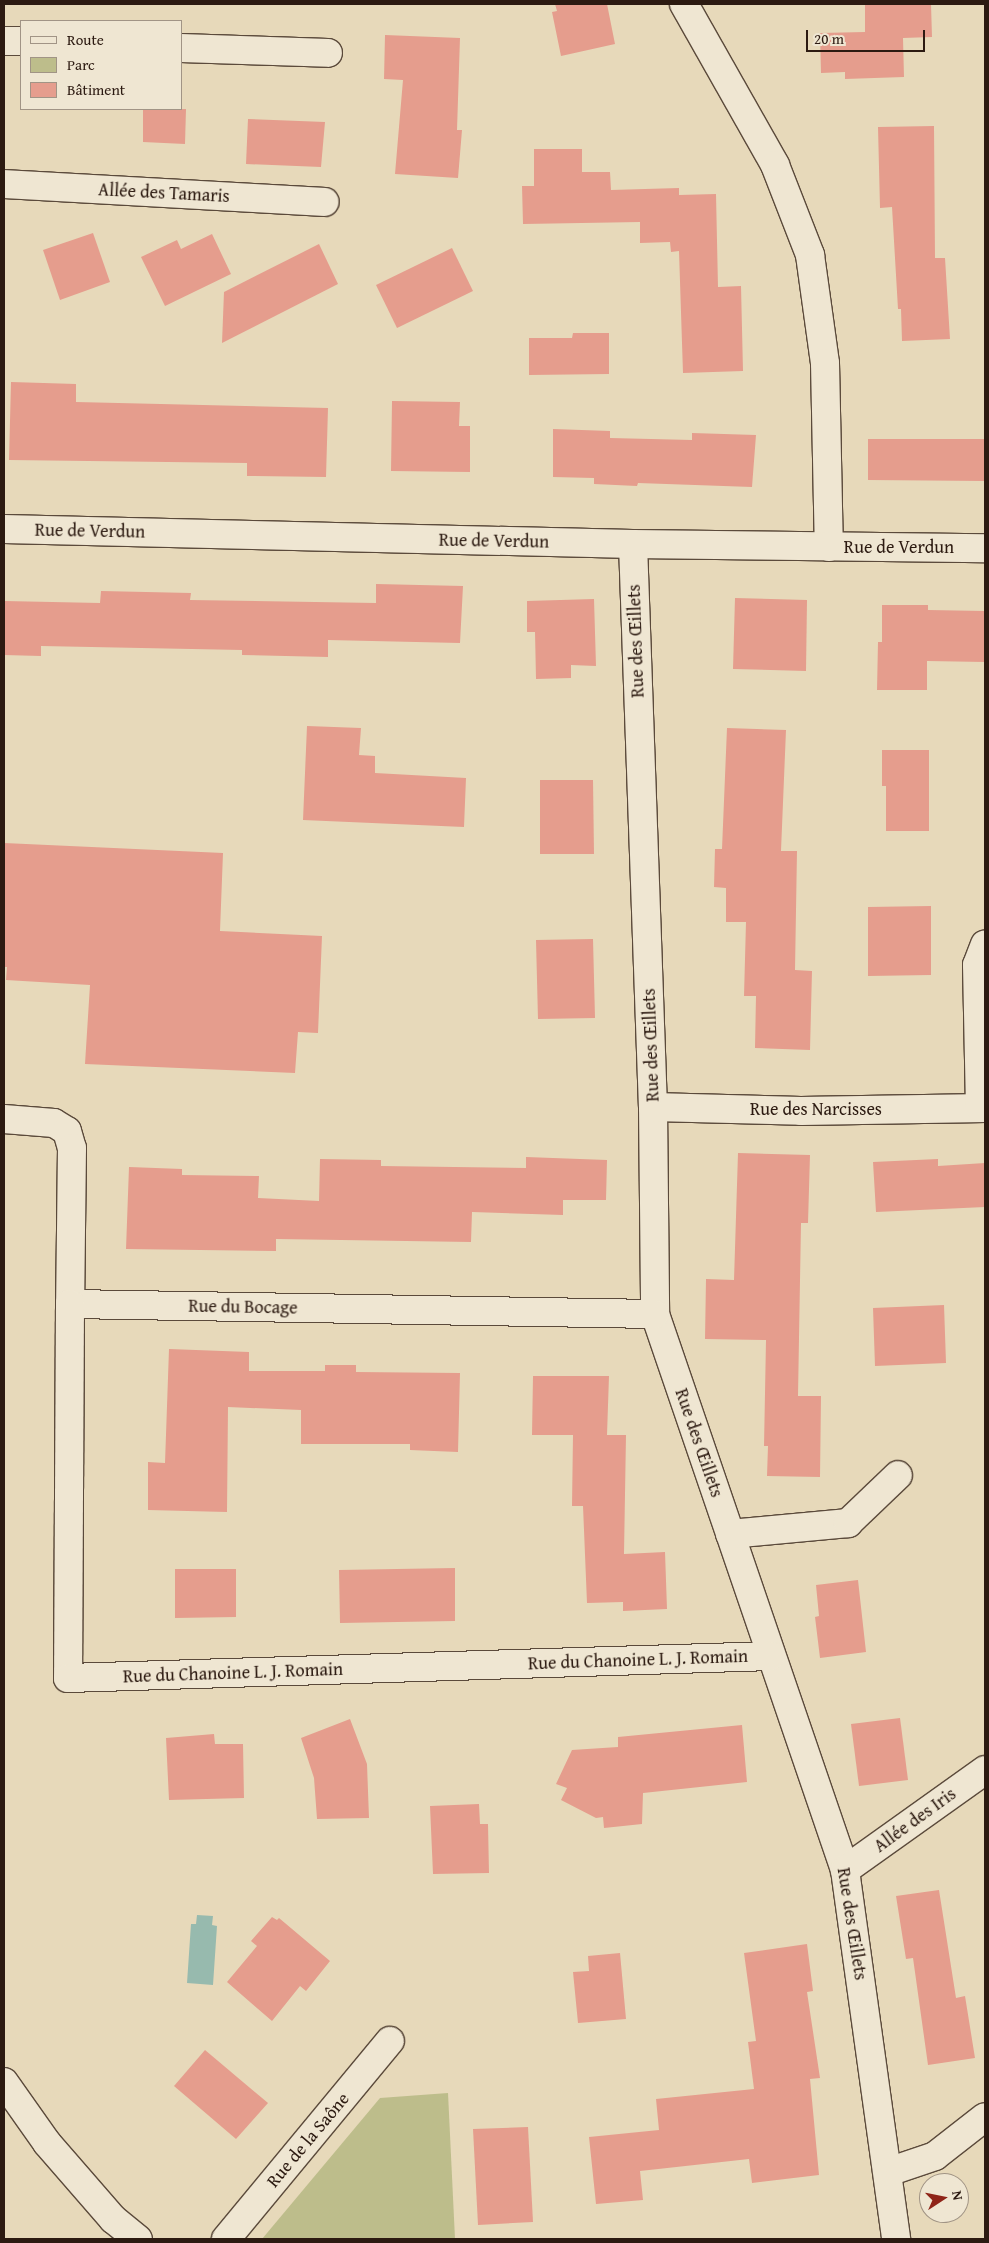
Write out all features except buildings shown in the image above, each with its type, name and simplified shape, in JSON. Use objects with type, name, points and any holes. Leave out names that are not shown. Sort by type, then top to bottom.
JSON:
[{"type":"street","points":[[684,4],[776,165],[810,255],[825,363],[829,546]]},
{"type":"street","points":[[4,41],[20,41]]},
{"type":"street","points":[[182,48],[328,53]]},
{"type":"street","name":"Allée des Tamaris","points":[[4,184],[324,202]]},
{"type":"street","name":"Rue de Verdun","points":[[4,529],[633,544],[985,548]]},
{"type":"street","name":"Rue des Œillets","points":[[633,544],[653,1107],[655,1314],[845,1870],[896,2239]]},
{"type":"street","name":"Rue des Narcisses","points":[[653,1107],[801,1111],[982,1108],[977,965],[985,944]]},
{"type":"street","points":[[4,1119],[54,1122],[67,1131],[72,1148],[70,1304]]},
{"type":"street","name":"Rue du Bocage","points":[[70,1304],[655,1314]]},
{"type":"street","name":"Rue du Chanoine L. J. Romain","points":[[70,1304],[68,1678],[771,1656]]},
{"type":"street","points":[[730,1534],[848,1523],[898,1475]]},
{"type":"street","name":"Allée des Iris","points":[[845,1870],[985,1770]]},
{"type":"street","name":"Rue de la Saône","points":[[226,2239],[390,2041]]},
{"type":"street","points":[[4,2082],[47,2143],[113,2219],[138,2239]]},
{"type":"street","points":[[888,2172],[935,2156],[985,2116]]},
{"type":"green space","points":[[448,2093],[455,2239],[262,2239],[380,2098]]},
{"type":"water","points":[[197,1915],[213,1916],[212,1925],[217,1926],[213,1985],[187,1983],[191,1924],[196,1924]]}]
